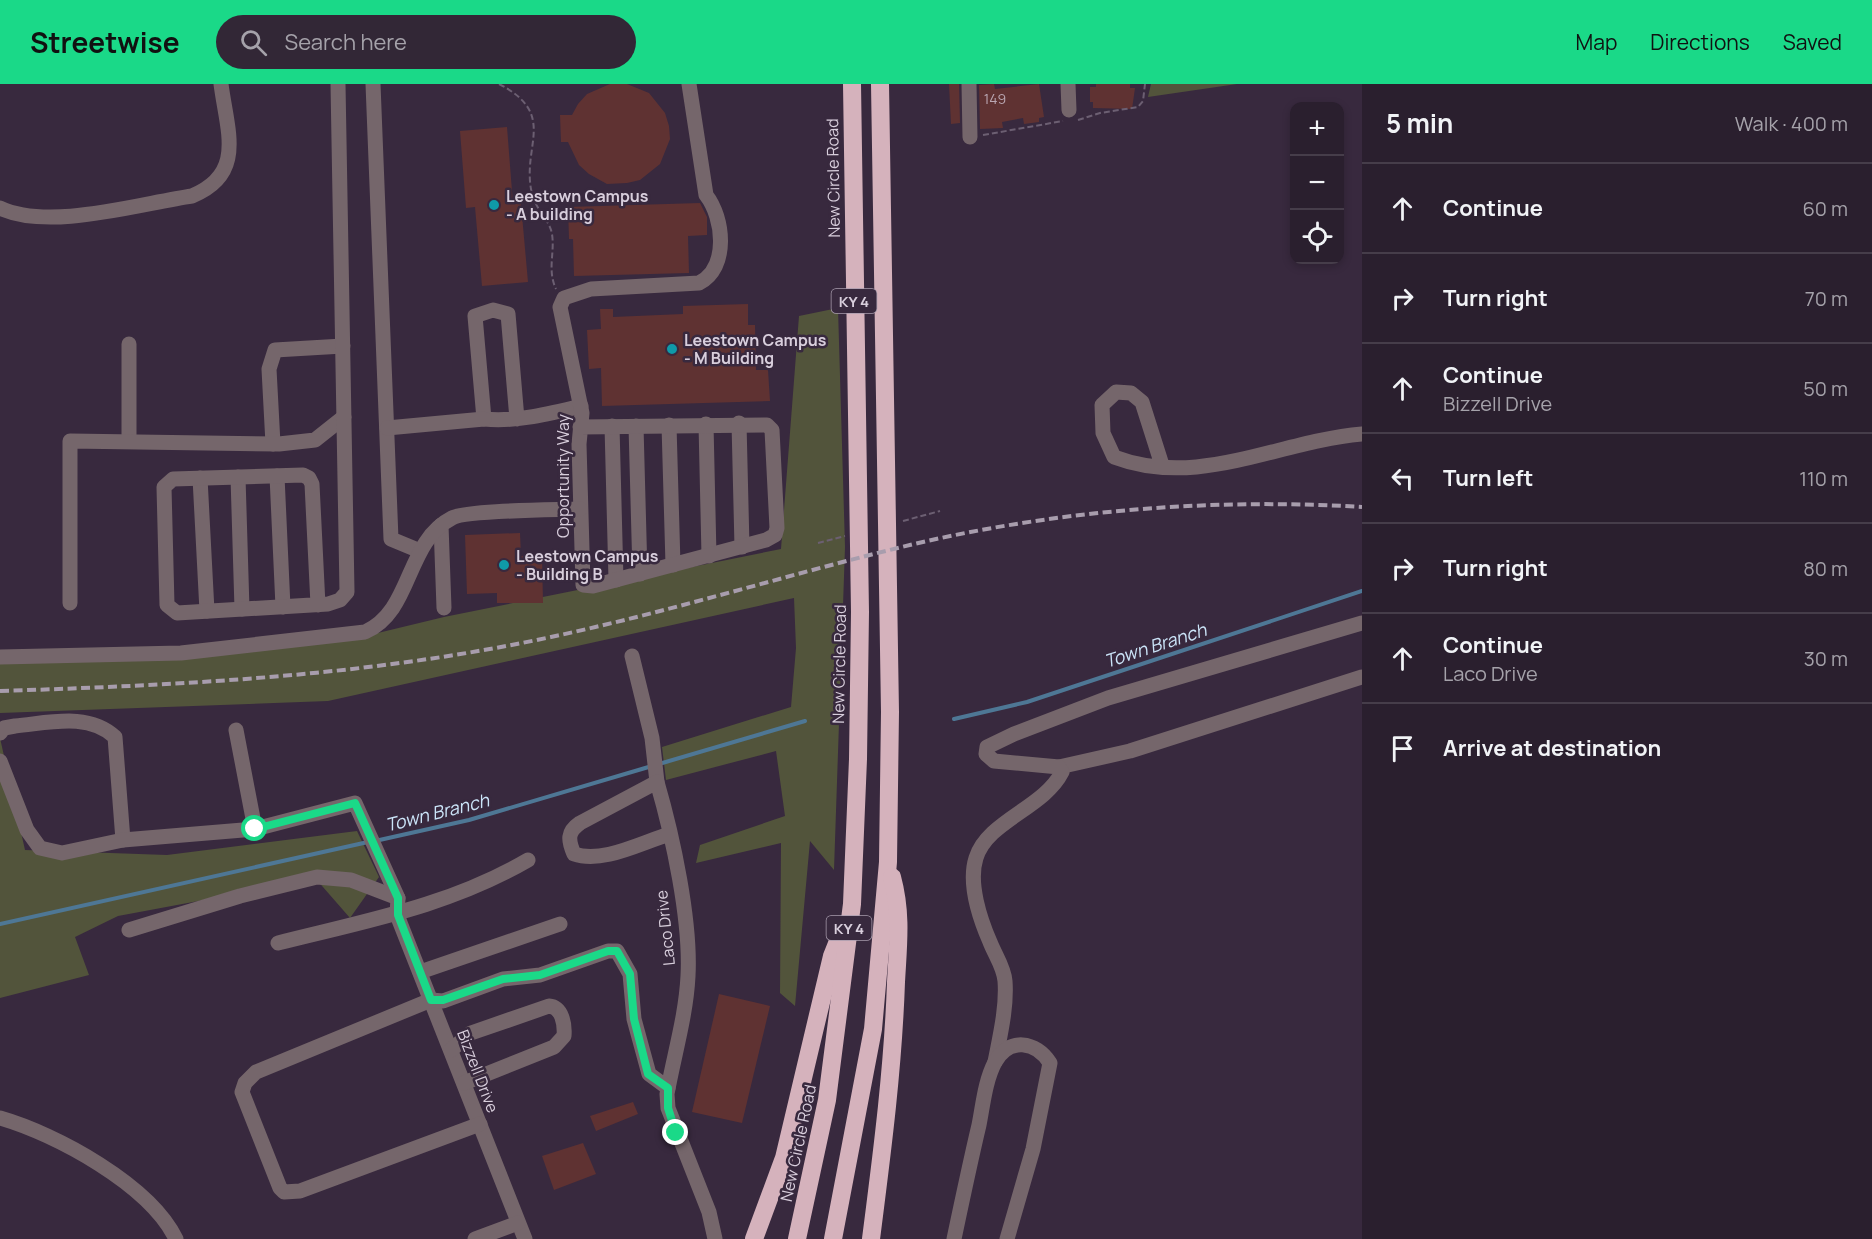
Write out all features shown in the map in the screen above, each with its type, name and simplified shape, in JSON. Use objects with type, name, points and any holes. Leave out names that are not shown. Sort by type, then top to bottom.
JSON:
[{"type":"highway","name":"New Circle Road","points":[[797,1239],[827,1100],[852,904],[858,759],[860,612],[852,84]]},
{"type":"highway","name":"KY 4","points":[[832,1239],[873,1029],[882,955],[888,862],[890,755],[880,84]]},
{"type":"highway","points":[[871,1239],[888,1106],[900,922],[899,903],[888,862]]},
{"type":"highway","points":[[754,1239],[784,1158],[832,956],[852,904]]},
{"type":"street","points":[[0,208],[15,215],[33,218],[68,216],[192,196],[209,189],[226,171],[230,155],[221,84]]},
{"type":"street","points":[[318,605],[312,484],[309,478],[303,475],[173,479],[164,487],[167,605],[177,613],[318,605],[340,600],[347,592],[338,84]]},
{"type":"street","points":[[372,84],[391,539],[420,551]]},
{"type":"street","points":[[564,298],[591,289],[699,283],[708,278],[718,265],[720,228],[716,207],[706,195],[689,84]]},
{"type":"street","points":[[969,84],[970,136]]},
{"type":"street","points":[[1068,84],[1068,110]]},
{"type":"street","name":"Opportunity Way","points":[[564,298],[560,307],[581,406],[580,509],[583,585],[593,586],[616,580]]},
{"type":"street","points":[[484,419],[475,316],[493,310],[508,314],[517,419]]},
{"type":"street","points":[[129,344],[129,440]]},
{"type":"street","points":[[273,444],[269,369],[275,350],[343,346]]},
{"type":"street","points":[[1162,465],[1142,402],[1131,393],[1116,392],[1102,405],[1104,433],[1114,457],[1132,464],[1204,468],[1362,434]]},
{"type":"street","points":[[387,428],[484,419],[517,419],[581,406]]},
{"type":"street","points":[[70,603],[70,441],[129,440],[273,444],[315,440],[344,417]]},
{"type":"street","points":[[580,427],[612,426],[636,426],[739,423],[767,425],[772,430],[777,528],[775,535],[742,547],[616,580],[612,426]]},
{"type":"street","points":[[739,423],[742,547]]},
{"type":"street","points":[[706,424],[709,555]]},
{"type":"street","points":[[669,425],[673,565]]},
{"type":"street","points":[[636,426],[640,574]]},
{"type":"street","points":[[277,476],[282,607]]},
{"type":"street","points":[[238,477],[242,609]]},
{"type":"street","points":[[200,478],[207,611]]},
{"type":"street","points":[[0,657],[181,653],[366,632],[380,626],[394,608],[427,537],[453,517],[580,509]]},
{"type":"street","points":[[441,525],[444,608]]},
{"type":"street","points":[[1362,623],[1108,698],[996,741],[985,750],[994,761],[1003,764],[1074,766],[1185,734],[1362,677]]},
{"type":"street","name":"Laco Drive","points":[[632,656],[669,827],[688,953],[686,998],[668,1088],[668,1108],[709,1212],[715,1239]]},
{"type":"street","points":[[0,733],[4,728],[15,726],[83,720],[105,728],[115,737],[123,840]]},
{"type":"street","points":[[236,730],[255,829]]},
{"type":"street","points":[[0,761],[27,830],[40,848],[62,853],[123,840],[255,829],[355,803],[398,898],[398,915]]},
{"type":"street","points":[[995,1062],[1004,1006],[1005,980],[979,910],[974,884],[976,858],[996,830],[1047,793],[1062,772],[1059,767]]},
{"type":"street","points":[[657,777],[571,829],[568,840],[574,854],[585,857],[602,855],[669,827]]},
{"type":"street","points":[[278,943],[398,915],[493,880],[528,860]]},
{"type":"street","points":[[129,930],[240,896],[317,877],[351,880],[398,898]]},
{"type":"street","name":"Bizzell Drive","points":[[398,915],[525,1239]]},
{"type":"street","points":[[420,972],[560,924]]},
{"type":"street","points":[[480,1124],[300,1191],[284,1192],[280,1188],[242,1092],[245,1083],[256,1072],[431,1000],[443,1000],[503,979],[540,975],[608,951],[617,951],[630,974],[634,1019],[648,1074],[668,1088]]},
{"type":"street","points":[[451,1050],[471,1033],[515,1017],[549,1006],[554,1006],[561,1013],[564,1036],[554,1047],[464,1083]]},
{"type":"street","points":[[954,1239],[989,1075],[995,1062],[1004,1051],[1016,1044],[1030,1045],[1043,1052],[1050,1062],[1033,1149],[1007,1239]]},
{"type":"street","points":[[0,1118],[28,1126],[59,1141],[125,1182],[158,1212],[176,1239]]},
{"type":"street","points":[[475,1239],[518,1223]]},
{"type":"path","points":[[499,84],[519,96],[535,127],[530,186],[534,205],[551,227],[553,237],[550,270],[555,288],[564,298]]},
{"type":"green space","points":[[1151,84],[1237,84],[1148,97]]},
{"type":"green space","points":[[838,308],[845,547],[834,870],[810,841],[795,1006],[780,993],[781,843],[696,863],[700,845],[785,816],[776,751],[666,780],[662,747],[791,707],[796,648],[794,598],[328,701],[0,713],[0,654],[353,639],[444,617],[781,549],[799,316]]},
{"type":"green space","points":[[0,738],[25,850],[167,855],[357,831],[379,877],[350,918],[316,879],[118,916],[75,937],[89,975],[0,998]]},
{"type":"building","points":[[610,84],[627,84],[649,93],[665,113],[670,139],[660,164],[640,180],[607,184],[589,174],[579,165],[568,142],[561,142],[560,115],[572,115],[587,94]]},
{"type":"building","points":[[949,84],[959,84],[960,123],[951,124]]},
{"type":"building","points":[[994,84],[995,89],[1039,84],[1044,117],[1039,118],[1039,122],[1024,124],[1023,118],[1002,122],[1003,128],[980,129],[979,85]]},
{"type":"building","points":[[1096,84],[1130,84],[1130,88],[1135,88],[1132,109],[1093,108],[1093,102],[1090,102],[1090,87],[1096,87]]},
{"type":"building","name":"Leestown Campus - A building","points":[[507,127],[513,204],[521,204],[528,282],[482,286],[475,207],[466,208],[460,131]]},
{"type":"building","points":[[700,203],[707,217],[707,235],[688,236],[689,273],[574,276],[573,239],[569,239],[568,207]]},
{"type":"building","name":"Leestown Campus - M Building","points":[[748,304],[748,325],[755,325],[756,370],[768,370],[770,401],[602,406],[601,368],[589,369],[587,330],[601,329],[600,309],[613,309],[613,317],[683,314],[683,306]]},
{"type":"building","name":"Leestown Campus - Building B","points":[[520,533],[521,556],[542,555],[543,603],[497,603],[497,593],[467,594],[465,535]]},
{"type":"building","points":[[719,994],[770,1006],[742,1123],[692,1112]]},
{"type":"building","points":[[633,1102],[638,1114],[596,1131],[590,1116]]},
{"type":"building","points":[[583,1143],[596,1174],[554,1190],[542,1156]]},
{"type":"waterway","name":"Town Branch","points":[[954,719],[1027,702],[1362,591]]},
{"type":"waterway","name":"Town Branch","points":[[659,764],[805,721]]},
{"type":"waterway","name":"Town Branch","points":[[375,841],[469,820],[652,766]]},
{"type":"waterway","name":"Town Branch","points":[[0,924],[368,842]]},
{"type":"railway","points":[[0,691],[208,682],[346,670],[483,650],[642,616],[914,544],[969,532],[1081,515],[1137,509],[1250,504],[1362,507]]},
{"type":"place","name":"Leestown Campus - A building","points":[[494,205]]},
{"type":"place","name":"Leestown Campus - M Building","points":[[672,349]]},
{"type":"place","name":"Leestown Campus - Building B","points":[[504,565]]},
{"type":"route","points":[[255,829],[355,803],[398,898],[398,915],[431,1000],[443,1000],[503,979],[540,975],[608,951],[617,951],[623,957],[630,974],[634,1019],[648,1074],[668,1088],[668,1108],[676,1133]]}]
